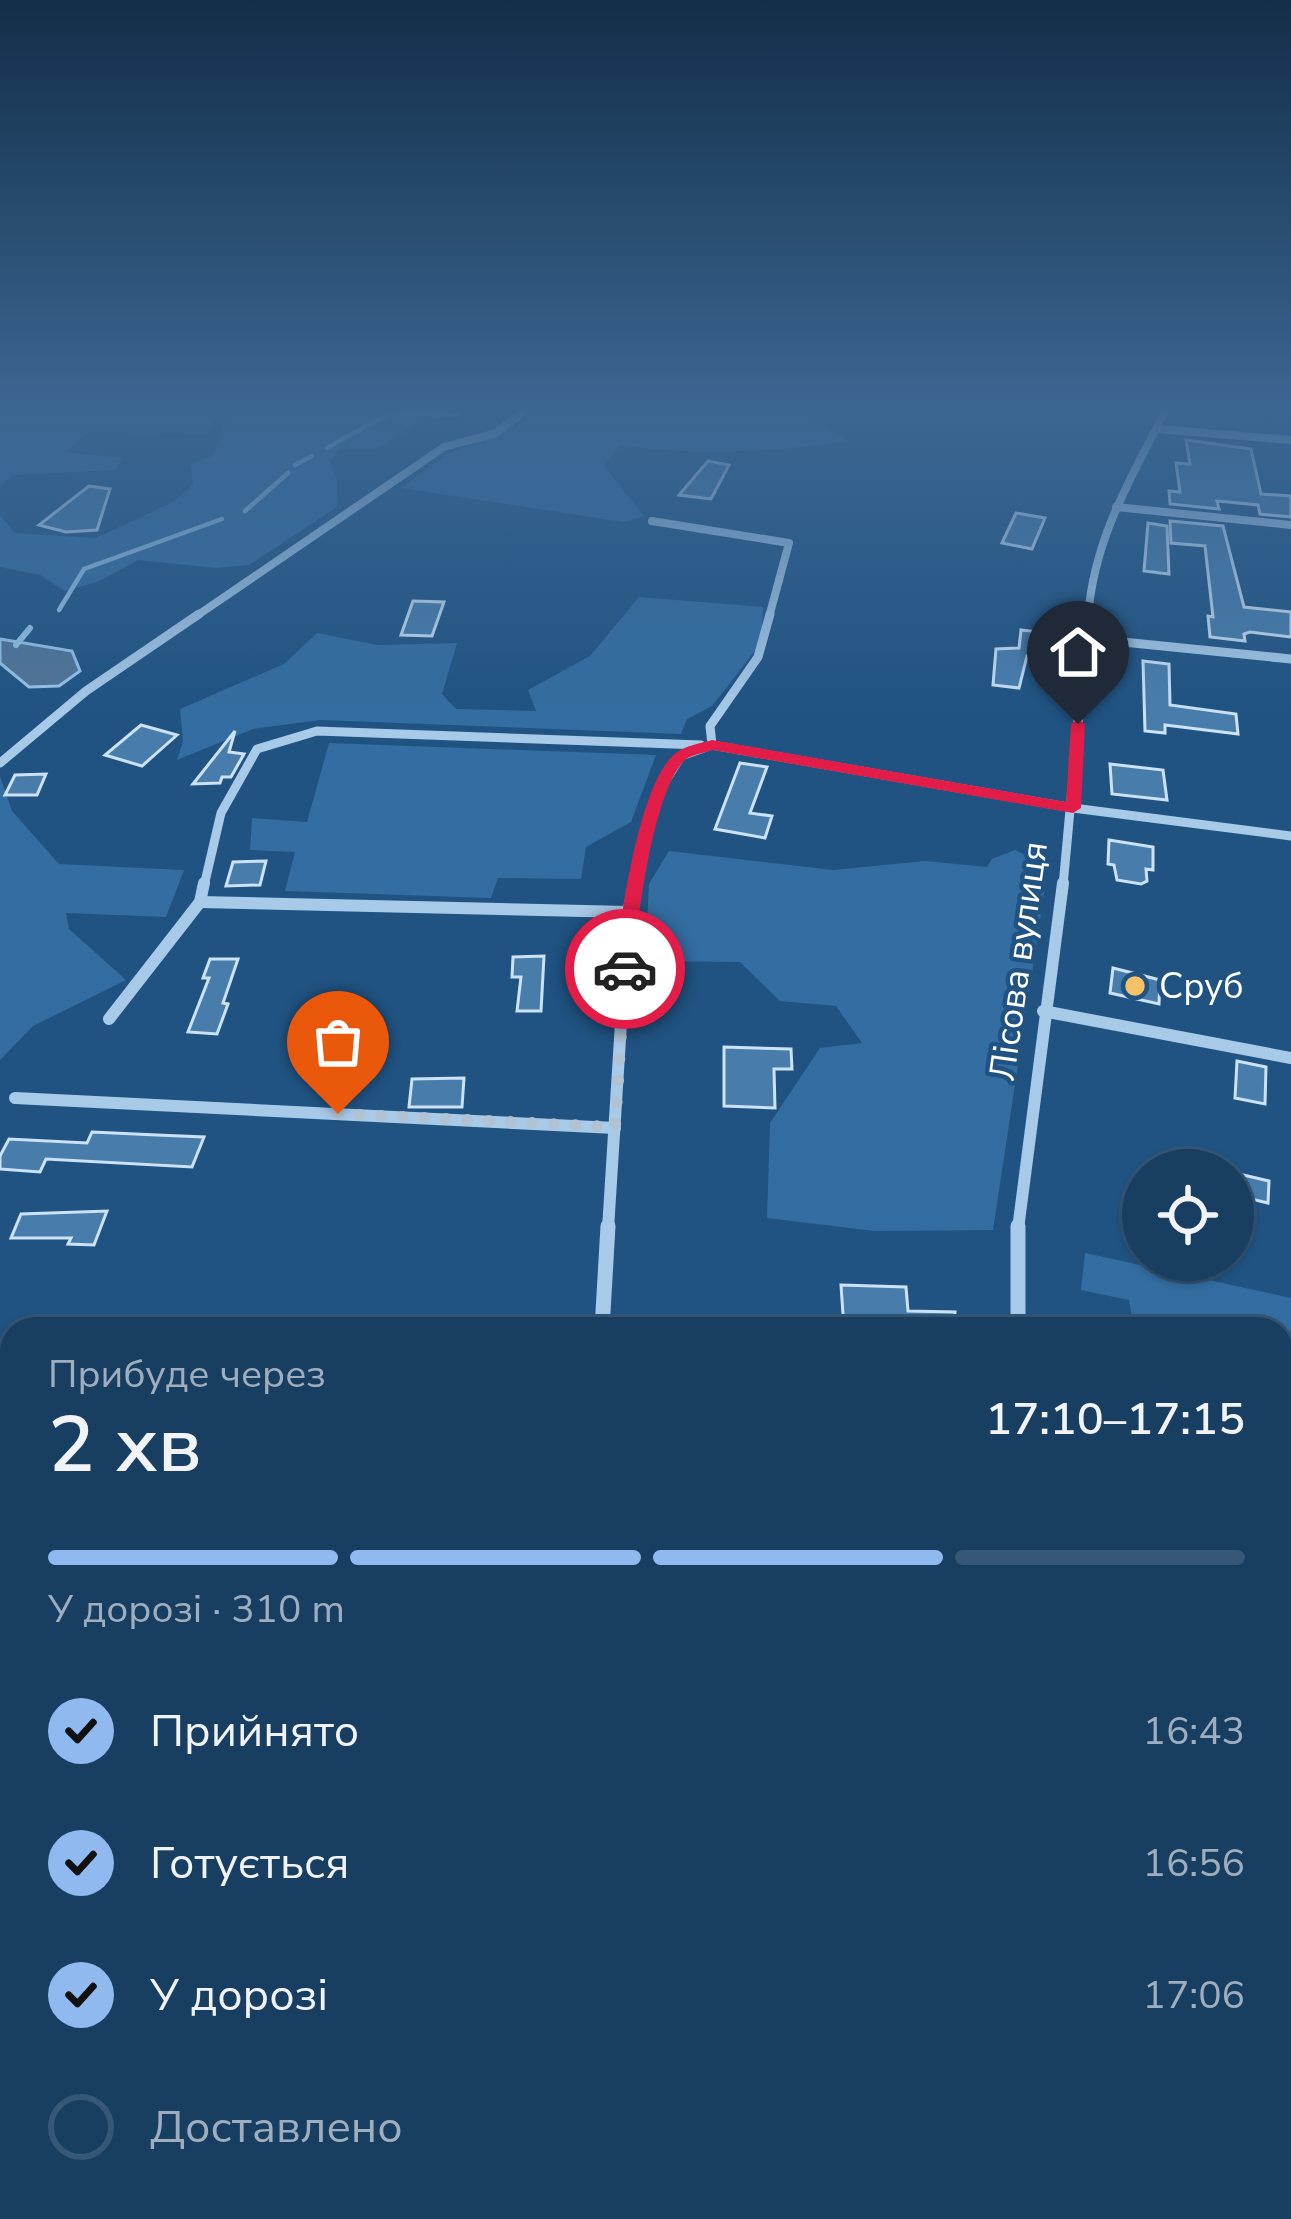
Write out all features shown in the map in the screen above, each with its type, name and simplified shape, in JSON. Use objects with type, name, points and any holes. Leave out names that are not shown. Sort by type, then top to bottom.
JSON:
[{"type":"street","points":[[0,763],[86,691],[355,508]]},
{"type":"street","name":"Лісова вулиця","points":[[1018,1317],[1017,1234],[1073,808],[1090,578],[1116,508]]},
{"type":"street","points":[[1121,508],[1291,525]]},
{"type":"street","points":[[652,521],[789,543],[758,657],[710,726],[707,745]]},
{"type":"street","points":[[1083,638],[1291,659]]},
{"type":"street","points":[[109,1018],[200,902],[221,813],[257,749],[317,731],[707,745],[1073,808],[1291,836]]},
{"type":"street","points":[[603,1317],[628,913],[658,794],[681,756],[707,745]]},
{"type":"street","points":[[200,902],[628,913]]},
{"type":"street","points":[[1043,1012],[1291,1058]]},
{"type":"street","points":[[15,1098],[615,1127]]},
{"type":"shaded area","points":[[161,508],[336,508],[249,565],[216,568],[138,560],[100,581],[65,591],[40,575],[0,567],[0,515],[15,533],[96,538]]},
{"type":"shaded area","points":[[529,508],[637,508],[644,516],[624,522]]},
{"type":"shaded area","points":[[639,597],[763,607],[761,643],[712,706],[687,719],[681,734],[320,720],[253,729],[177,760],[183,741],[180,709],[284,664],[317,633],[377,645],[457,643],[442,694],[456,709],[536,711],[528,690],[590,656]]},
{"type":"shaded area","points":[[0,639],[72,651],[80,671],[59,686],[29,687],[0,663]]},
{"type":"shaded area","points":[[329,743],[656,755],[631,822],[586,847],[581,879],[498,878],[491,898],[285,891],[295,852],[250,850],[252,818],[307,822]]},
{"type":"shaded area","points":[[0,776],[12,811],[59,864],[184,870],[166,917],[66,913],[69,929],[126,980],[33,1026],[0,1060]]},
{"type":"shaded area","points":[[1015,850],[1048,867],[993,1230],[874,1231],[767,1218],[770,1123],[820,1048],[862,1043],[836,1006],[780,1001],[740,962],[645,961],[649,884],[669,851],[833,870],[925,861],[987,867],[992,859]]},
{"type":"shaded area","points":[[1085,1253],[1122,1261],[1122,1281],[1213,1281],[1291,1298],[1291,1317],[1132,1317],[1129,1300],[1081,1290]]},
{"type":"building","points":[[61,508],[104,508],[97,530],[66,532],[39,525]]},
{"type":"building","points":[[1259,508],[1291,508],[1291,517],[1260,514]]},
{"type":"building","points":[[1016,513],[1045,518],[1032,549],[1002,543]]},
{"type":"building","points":[[1170,521],[1223,526],[1244,607],[1291,612],[1291,637],[1250,632],[1244,634],[1245,641],[1210,637],[1208,616],[1213,617],[1205,546],[1171,543]]},
{"type":"building","points":[[1148,523],[1167,526],[1169,574],[1144,571]]},
{"type":"building","points":[[413,601],[444,602],[432,636],[401,635]]},
{"type":"building","points":[[1021,630],[1041,632],[1039,657],[1027,656],[1019,688],[993,685],[996,649],[1019,648]]},
{"type":"building","points":[[1143,661],[1169,664],[1170,705],[1236,714],[1238,734],[1165,725],[1165,733],[1145,731]]},
{"type":"building","points":[[141,725],[177,735],[142,766],[105,755]]},
{"type":"building","points":[[235,731],[229,752],[244,754],[231,777],[222,777],[220,783],[193,784]]},
{"type":"building","points":[[740,763],[767,767],[750,813],[772,816],[765,838],[715,829]]},
{"type":"building","points":[[1110,764],[1163,770],[1167,800],[1112,794]]},
{"type":"building","points":[[46,774],[37,795],[5,795],[15,775]]},
{"type":"building","points":[[1109,840],[1153,847],[1153,870],[1146,869],[1147,881],[1117,880],[1114,865],[1108,864]]},
{"type":"building","points":[[266,861],[260,885],[226,886],[233,862]]},
{"type":"building","points":[[544,956],[541,1011],[517,1011],[521,977],[512,977],[513,957]]},
{"type":"building","points":[[210,959],[238,959],[223,1003],[228,1004],[217,1034],[188,1032],[209,978],[203,978]]},
{"type":"building","name":"Сруб","points":[[1113,968],[1160,980],[1159,1004],[1110,993]]},
{"type":"building","points":[[724,1047],[791,1049],[792,1069],[774,1069],[775,1108],[724,1106]]},
{"type":"building","points":[[1237,1061],[1266,1067],[1265,1104],[1235,1098]]},
{"type":"building","points":[[464,1078],[462,1107],[409,1107],[412,1079]]},
{"type":"building","points":[[92,1132],[204,1137],[192,1167],[46,1159],[40,1172],[0,1169],[0,1156],[9,1139],[87,1143]]},
{"type":"building","points":[[1254,1178],[1269,1181],[1268,1203],[1254,1200]]},
{"type":"building","points":[[107,1211],[94,1245],[68,1244],[71,1238],[11,1238],[21,1214]]},
{"type":"building","points":[[841,1285],[906,1287],[908,1311],[955,1312],[955,1317],[843,1317]]},
{"type":"waterway","points":[[245,511],[249,508]]},
{"type":"waterway","points":[[59,610],[84,569],[222,519]]},
{"type":"waterway","points":[[16,645],[30,628]]},
{"type":"way so far","points":[[338,1114],[615,1127],[625,969]]},
{"type":"place","name":"Сруб","points":[[1135,986]]},
{"type":"route","points":[[625,969],[628,913],[658,794],[681,756],[712,745],[1073,808],[1078,724]]}]
